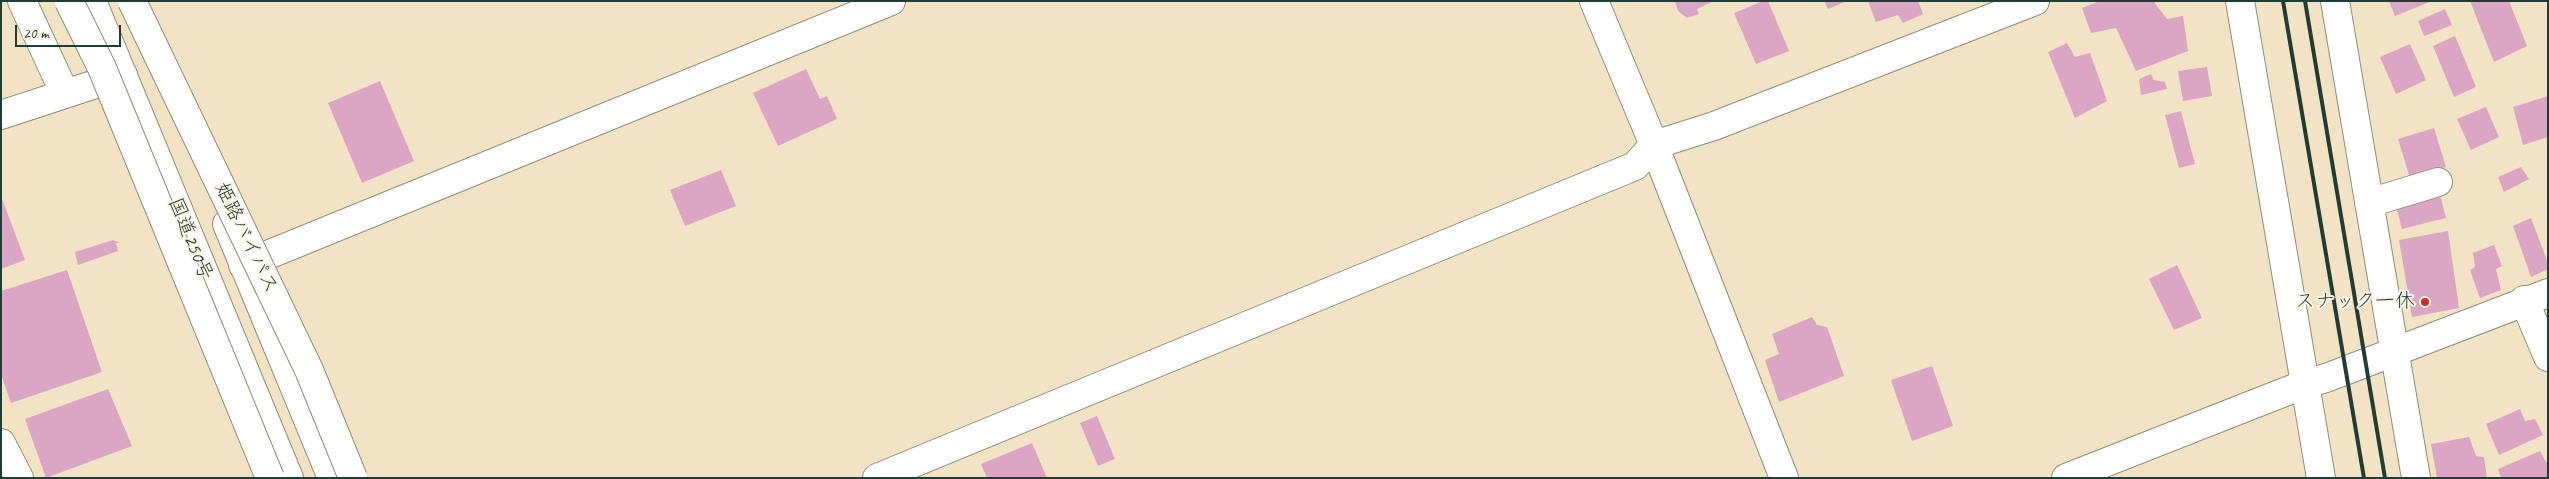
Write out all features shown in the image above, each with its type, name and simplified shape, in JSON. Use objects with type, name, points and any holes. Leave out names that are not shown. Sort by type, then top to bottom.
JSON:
[{"type":"main road","points":[[22,1],[65,94]]},
{"type":"main road","points":[[69,1],[102,68],[270,478]]},
{"type":"main road","name":"国道250号","points":[[92,1],[289,478]]},
{"type":"main road","name":"姫路バイパス","points":[[132,1],[309,370],[353,478]]},
{"type":"main road","name":"国道250号","points":[[139,1],[243,265],[332,478]]},
{"type":"main road","points":[[243,265],[891,1]]},
{"type":"main road","points":[[1594,1],[1654,145],[1784,478]]},
{"type":"main road","points":[[876,478],[1635,166],[1654,145],[1714,126],[2035,1]]},
{"type":"main road","points":[[2240,1],[2321,478]]},
{"type":"main road","points":[[2335,1],[2416,478]]},
{"type":"main road","points":[[1,115],[122,75]]},
{"type":"main road","points":[[2369,203],[2438,182]]},
{"type":"main road","points":[[2066,478],[2536,296],[2548,357]]},
{"type":"main road","points":[[1,443],[19,478]]},
{"type":"building","points":[[1675,1],[1714,1],[1697,9],[1699,14],[1687,18],[1678,11]]},
{"type":"building","points":[[1763,1],[1768,1],[1789,51],[1756,64],[1734,13]]},
{"type":"building","points":[[1824,1],[1847,1],[1828,9]]},
{"type":"building","points":[[1868,1],[1918,1],[1923,14],[1903,23],[1898,15],[1876,22]]},
{"type":"building","points":[[2100,1],[2154,2],[2167,19],[2183,16],[2188,51],[2136,71],[2116,28],[2091,33],[2082,8]]},
{"type":"building","points":[[2389,1],[2432,1],[2395,16]]},
{"type":"building","points":[[2470,1],[2509,1],[2527,46],[2494,62]]},
{"type":"building","points":[[2445,9],[2452,25],[2424,36],[2418,21]]},
{"type":"building","points":[[2455,36],[2476,87],[2454,97],[2433,46]]},
{"type":"building","points":[[2067,43],[2075,57],[2090,53],[2107,101],[2075,118],[2048,52]]},
{"type":"building","points":[[2410,44],[2426,80],[2396,94],[2380,57]]},
{"type":"building","points":[[2207,67],[2212,96],[2183,101],[2178,71]]},
{"type":"building","points":[[806,69],[820,99],[827,96],[837,119],[778,146],[753,93]]},
{"type":"building","points":[[2151,74],[2154,80],[2165,82],[2167,89],[2141,95],[2139,79]]},
{"type":"building","points":[[380,81],[414,161],[362,183],[328,103]]},
{"type":"building","points":[[2548,96],[2548,137],[2523,145],[2513,107]]},
{"type":"building","points":[[2486,107],[2499,137],[2471,150],[2457,119]]},
{"type":"building","points":[[2181,111],[2195,164],[2179,168],[2165,115]]},
{"type":"building","points":[[2434,128],[2446,167],[2410,178],[2398,139]]},
{"type":"building","points":[[2521,167],[2529,179],[2504,192],[2498,177]]},
{"type":"building","points":[[721,170],[736,206],[685,226],[670,190]]},
{"type":"building","points":[[2440,195],[2446,218],[2402,229],[2396,206]]},
{"type":"building","points":[[1,196],[25,260],[1,269]]},
{"type":"building","points":[[2531,218],[2548,263],[2548,269],[2531,277],[2513,226]]},
{"type":"building","points":[[2448,231],[2459,308],[2412,317],[2399,240]]},
{"type":"building","points":[[113,240],[120,243],[116,243],[118,251],[78,265],[75,252]]},
{"type":"building","points":[[2494,245],[2502,266],[2496,269],[2501,290],[2480,298],[2470,270],[2475,267],[2473,253]]},
{"type":"building","points":[[2177,265],[2202,318],[2174,330],[2149,279]]},
{"type":"building","points":[[67,270],[102,372],[11,403],[1,374],[1,291]]},
{"type":"building","points":[[1812,317],[1817,325],[1827,327],[1844,376],[1779,402],[1765,360],[1779,354],[1772,334]]},
{"type":"building","points":[[1932,366],[1953,426],[1912,441],[1891,380]]},
{"type":"building","points":[[108,389],[132,446],[46,478],[25,419]]},
{"type":"building","points":[[2520,409],[2525,421],[2535,419],[2543,435],[2499,455],[2486,424]]},
{"type":"building","points":[[1097,416],[1115,459],[1098,466],[1080,423]]},
{"type":"building","points":[[2469,437],[2476,456],[2484,457],[2487,478],[2437,478],[2431,444]]},
{"type":"building","points":[[1032,443],[1047,478],[987,478],[981,464]]},
{"type":"building","points":[[2540,451],[2546,462],[2548,461],[2548,478],[2501,478],[2498,469]]},
{"type":"railway","points":[[2283,1],[2364,478]]},
{"type":"railway","points":[[2305,1],[2385,478]]},
{"type":"place","name":"スナック一休","points":[[2425,302]]}]
